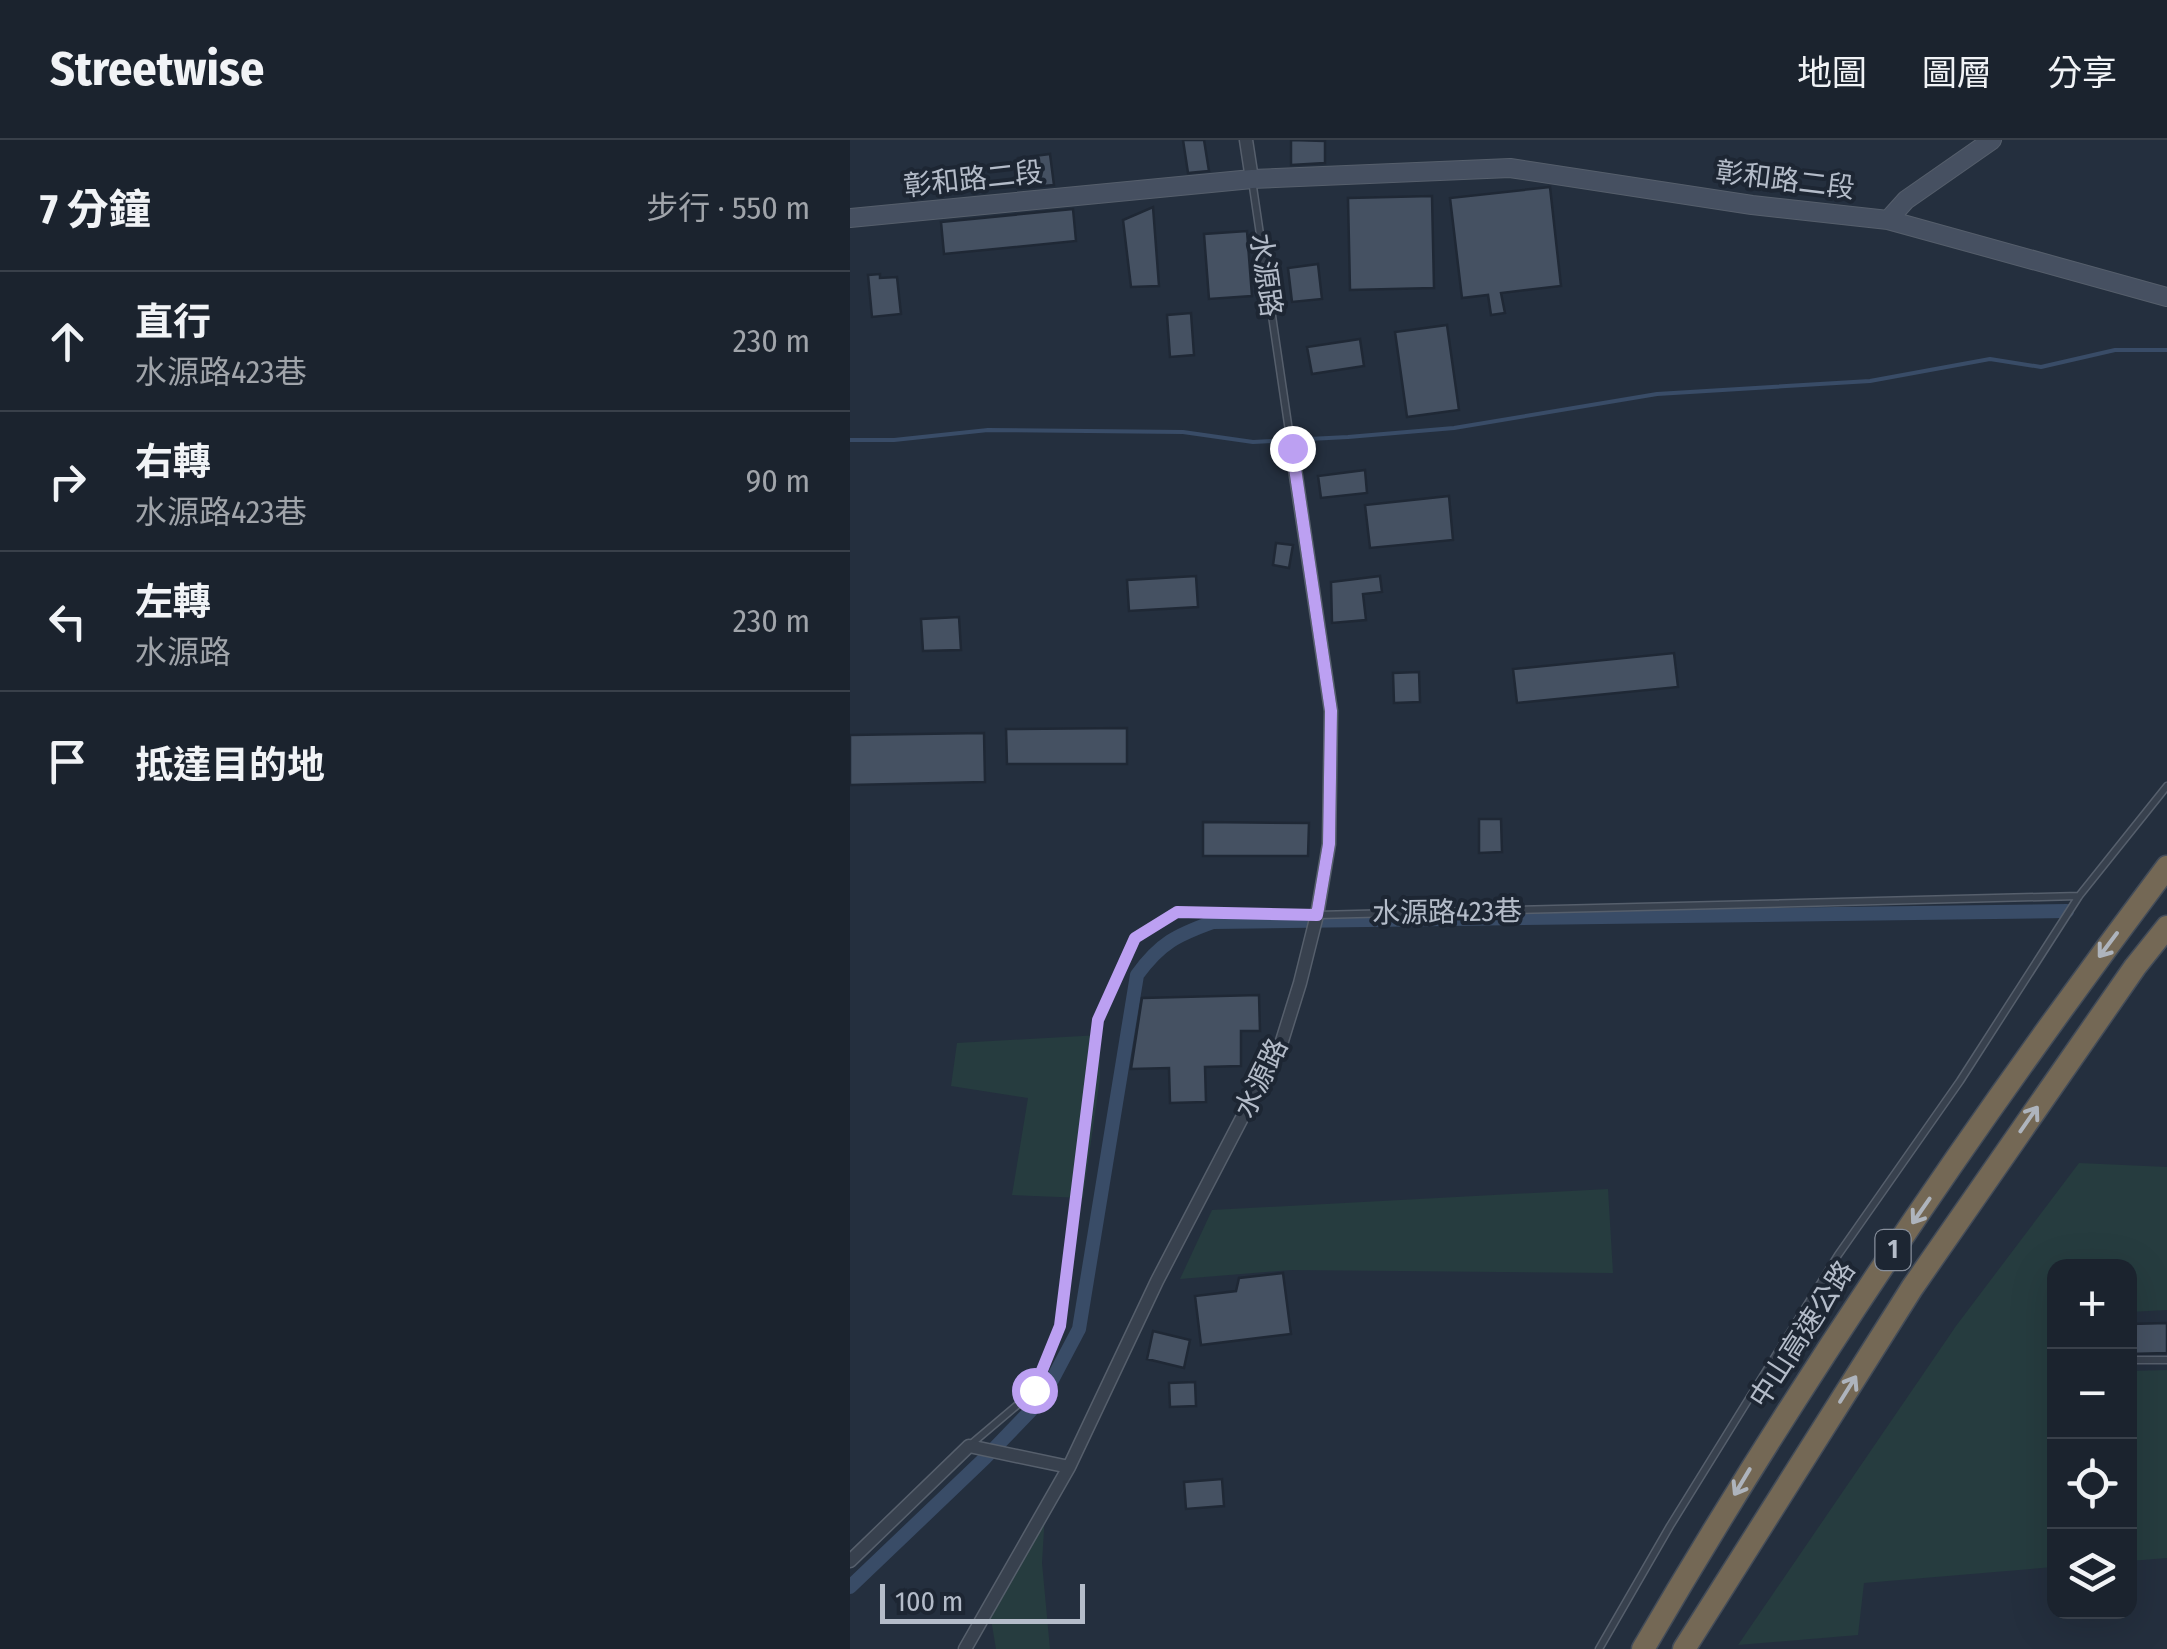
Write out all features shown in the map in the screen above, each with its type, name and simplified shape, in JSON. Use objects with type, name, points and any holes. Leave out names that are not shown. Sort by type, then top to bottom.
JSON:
[{"type":"highway","name":"中山高速公路","points":[[1643,1649],[1763,1447],[1872,1280],[2167,867]]},
{"type":"highway","name":"1","points":[[1684,1649],[1912,1288],[2167,928]]},
{"type":"street","points":[[1246,140],[1252,179]]},
{"type":"street","points":[[1888,220],[1906,200],[1992,140]]},
{"type":"street","name":"彰和路二段","points":[[850,218],[1252,179],[1510,168],[1752,205],[1888,220],[2167,297]]},
{"type":"street","name":"水源路","points":[[965,1649],[1069,1467],[1158,1281],[1282,1041],[1317,915],[1329,844],[1331,711],[1292,448]]},
{"type":"street","points":[[850,1561],[969,1446],[1069,1467]]},
{"type":"lane","name":"水源路","points":[[1252,179],[1289,431]]},
{"type":"lane","points":[[1600,1649],[1670,1526],[1838,1255],[1960,1081],[2079,896],[2167,786]]},
{"type":"lane","name":"水源路423巷","points":[[969,1446],[1034,1390],[1060,1326],[1098,1020],[1135,938],[1177,912],[1317,915],[2079,896]]},
{"type":"lane","points":[[2137,1360],[2167,1360]]},
{"type":"green space","points":[[1100,1035],[1100,1078],[1083,1198],[1012,1195],[1028,1098],[951,1086],[957,1043]]},
{"type":"green space","points":[[2079,1163],[2167,1167],[2167,1310],[2137,1312],[2137,1259],[2047,1259],[2047,1568],[1864,1583],[1858,1635],[1738,1645],[1956,1326]]},
{"type":"green space","points":[[1608,1189],[1613,1273],[1291,1270],[1180,1279],[1212,1210]]},
{"type":"green space","points":[[2167,1370],[2167,1558],[2137,1560],[2137,1439],[2137,1371]]},
{"type":"green space","points":[[1045,1513],[1042,1563],[1050,1649],[996,1649],[990,1613]]},
{"type":"building","points":[[1183,140],[1204,140],[1209,171],[1188,173]]},
{"type":"building","points":[[1291,140],[1325,141],[1325,163],[1291,165]]},
{"type":"building","points":[[1050,154],[1054,185],[1021,188],[1018,158]]},
{"type":"building","points":[[1550,187],[1561,286],[1501,293],[1505,313],[1491,315],[1488,295],[1462,298],[1450,198]]},
{"type":"building","points":[[1432,196],[1434,288],[1350,290],[1348,198]]},
{"type":"building","points":[[1153,207],[1159,286],[1131,287],[1123,220]]},
{"type":"building","points":[[1073,209],[1076,241],[944,254],[941,222]]},
{"type":"building","points":[[1247,231],[1252,296],[1209,299],[1204,234]]},
{"type":"building","points":[[1318,264],[1322,299],[1292,302],[1288,268]]},
{"type":"building","points":[[880,274],[880,278],[897,277],[901,314],[872,317],[868,275]]},
{"type":"building","points":[[1191,313],[1194,355],[1170,357],[1167,315]]},
{"type":"building","points":[[1447,325],[1459,410],[1407,417],[1395,332]]},
{"type":"building","points":[[1360,339],[1364,366],[1312,374],[1307,347]]},
{"type":"building","points":[[1365,470],[1367,493],[1321,498],[1318,476]]},
{"type":"building","points":[[1449,496],[1453,540],[1370,548],[1365,505]]},
{"type":"building","points":[[1276,543],[1293,545],[1289,568],[1273,565]]},
{"type":"building","points":[[1196,576],[1198,607],[1129,611],[1127,580]]},
{"type":"building","points":[[1380,576],[1382,592],[1363,594],[1366,620],[1332,623],[1331,582]]},
{"type":"building","points":[[959,617],[961,650],[923,651],[921,619]]},
{"type":"building","points":[[1674,653],[1678,687],[1517,703],[1513,669]]},
{"type":"building","points":[[1419,672],[1420,702],[1394,703],[1393,673]]},
{"type":"building","points":[[1127,728],[1127,764],[1007,764],[1006,729]]},
{"type":"building","points":[[984,733],[985,782],[850,785],[850,735]]},
{"type":"building","points":[[1479,819],[1501,819],[1502,852],[1479,853]]},
{"type":"building","points":[[1203,822],[1309,823],[1308,856],[1203,856]]},
{"type":"building","points":[[1259,995],[1260,1031],[1241,1031],[1241,1066],[1205,1067],[1206,1102],[1170,1103],[1169,1068],[1131,1069],[1142,998]]},
{"type":"building","points":[[1283,1273],[1291,1334],[1201,1345],[1195,1296],[1236,1291],[1239,1278]]},
{"type":"building","points":[[2167,1323],[2167,1353],[2137,1354],[2137,1324]]},
{"type":"building","points":[[1153,1331],[1190,1340],[1184,1368],[1147,1359]]},
{"type":"building","points":[[1195,1382],[1196,1406],[1170,1407],[1169,1383]]},
{"type":"building","points":[[1222,1479],[1224,1506],[1186,1509],[1184,1482]]},
{"type":"waterway","points":[[850,440],[894,440],[988,430],[1183,432],[1253,442],[1348,437],[1454,428],[1657,394],[1870,381],[1990,359],[2041,367],[2115,350],[2167,350]]},
{"type":"waterway","points":[[850,1587],[1042,1399],[1079,1329],[1137,975],[1154,955],[1179,936],[1213,922],[2067,911]]},
{"type":"route","points":[[1034,1390],[1060,1326],[1098,1020],[1135,938],[1177,912],[1317,915],[1329,844],[1331,711],[1292,448]]}]
